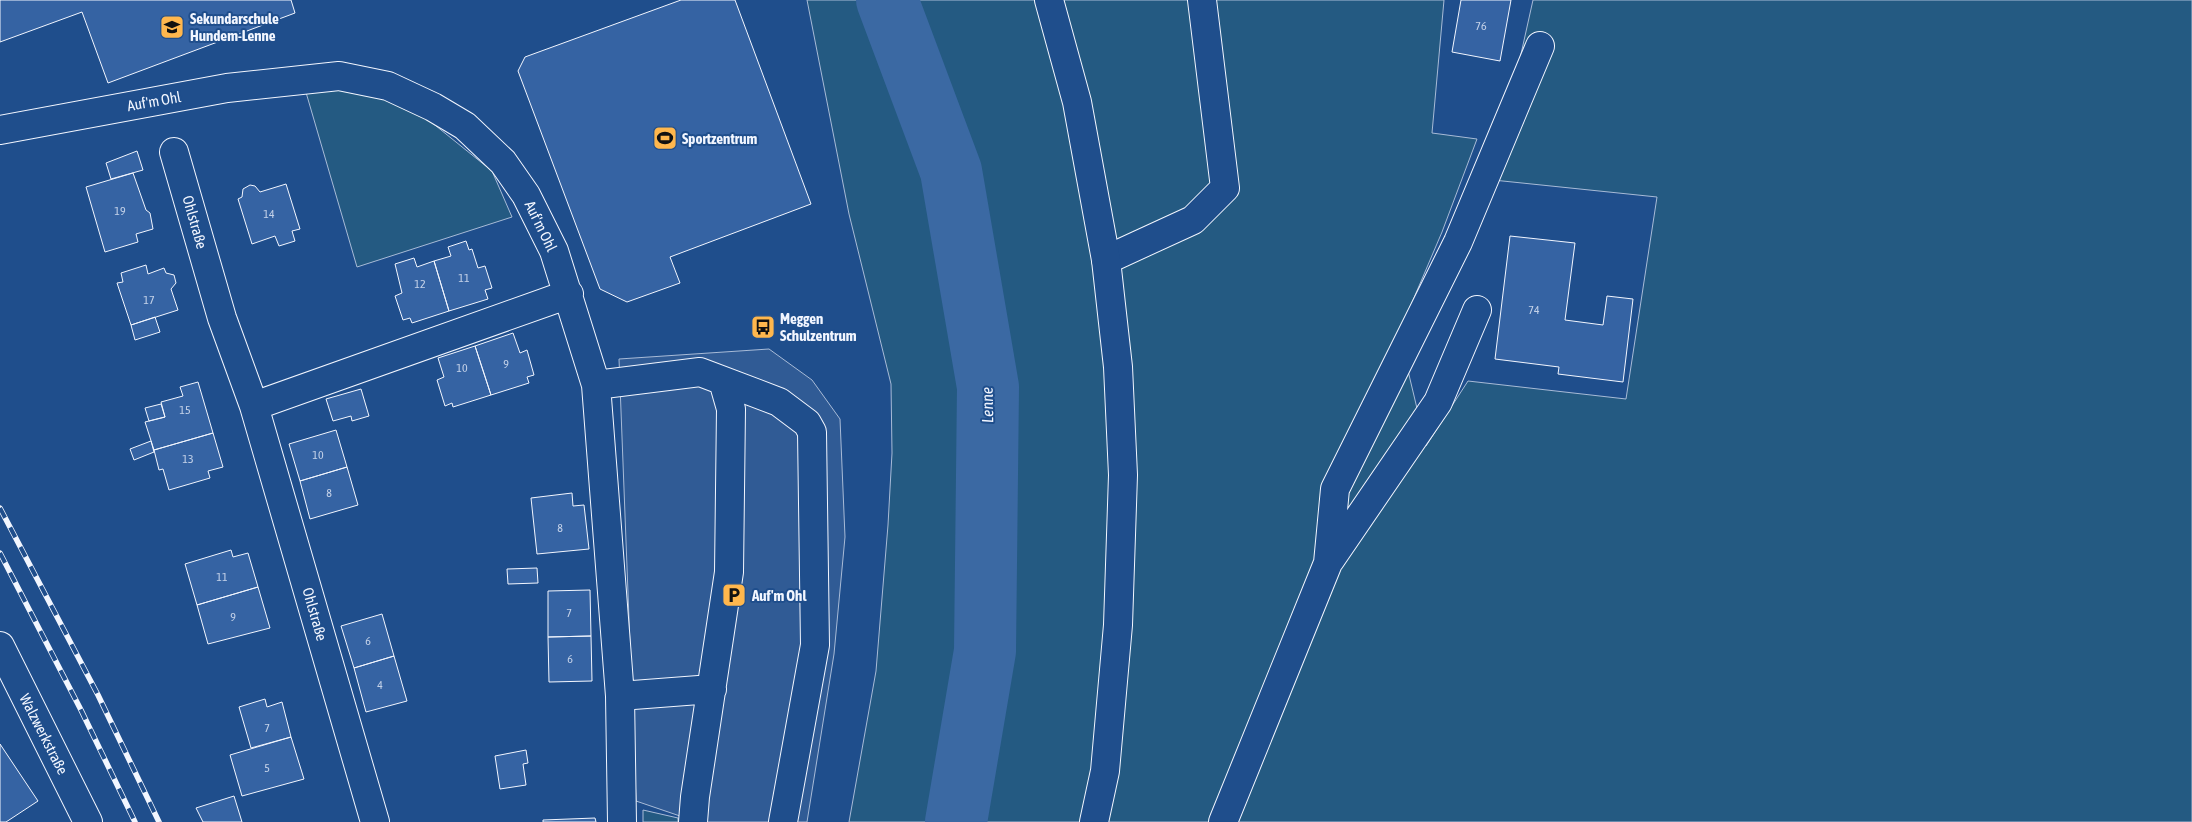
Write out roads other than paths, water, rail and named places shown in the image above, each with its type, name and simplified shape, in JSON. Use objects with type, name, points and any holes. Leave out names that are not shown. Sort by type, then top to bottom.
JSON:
[{"type":"street","points":[[1049,0],[1077,102],[1106,260],[1118,367],[1123,475],[1117,634],[1105,771],[1094,822]]},
{"type":"street","points":[[1106,260],[1193,220],[1225,188],[1202,0]]},
{"type":"street","points":[[1328,563],[1335,489],[1458,242],[1540,46]]},
{"type":"street","name":"Auf'm Ohl","points":[[0,130],[227,88],[339,76],[388,86],[433,107],[465,126],[503,162],[526,195],[554,251],[596,385],[620,696],[622,822]]},
{"type":"street","name":"Ohlstraße","points":[[174,152],[222,318],[254,406],[375,822]]},
{"type":"street","points":[[254,406],[569,294]]},
{"type":"street","points":[[1223,822],[1328,563],[1438,402],[1477,310]]},
{"type":"street","points":[[596,385],[700,372],[778,402],[807,423],[812,432],[815,645],[783,822]]},
{"type":"street","points":[[693,822],[695,797],[729,572],[731,409],[723,381]]},
{"type":"street","name":"Walzwerkstraße","points":[[0,646],[88,822]]},
{"type":"street","points":[[620,696],[712,689]]},
{"type":"waterway","name":"Lenne","points":[[887,0],[951,171],[988,387],[985,651],[956,822]]},
{"type":"railway","points":[[0,508],[98,695],[159,822]]},
{"type":"railway","points":[[0,553],[81,710],[135,822]]},
{"type":"place","name":"Sekundarschule Hundem-Lenne","points":[[172,27]]},
{"type":"place","name":"Sportzentrum","points":[[665,138]]},
{"type":"place","name":"Meggen Schulzentrum","points":[[763,327]]},
{"type":"place","name":"Auf'm Ohl","points":[[734,595]]}]
